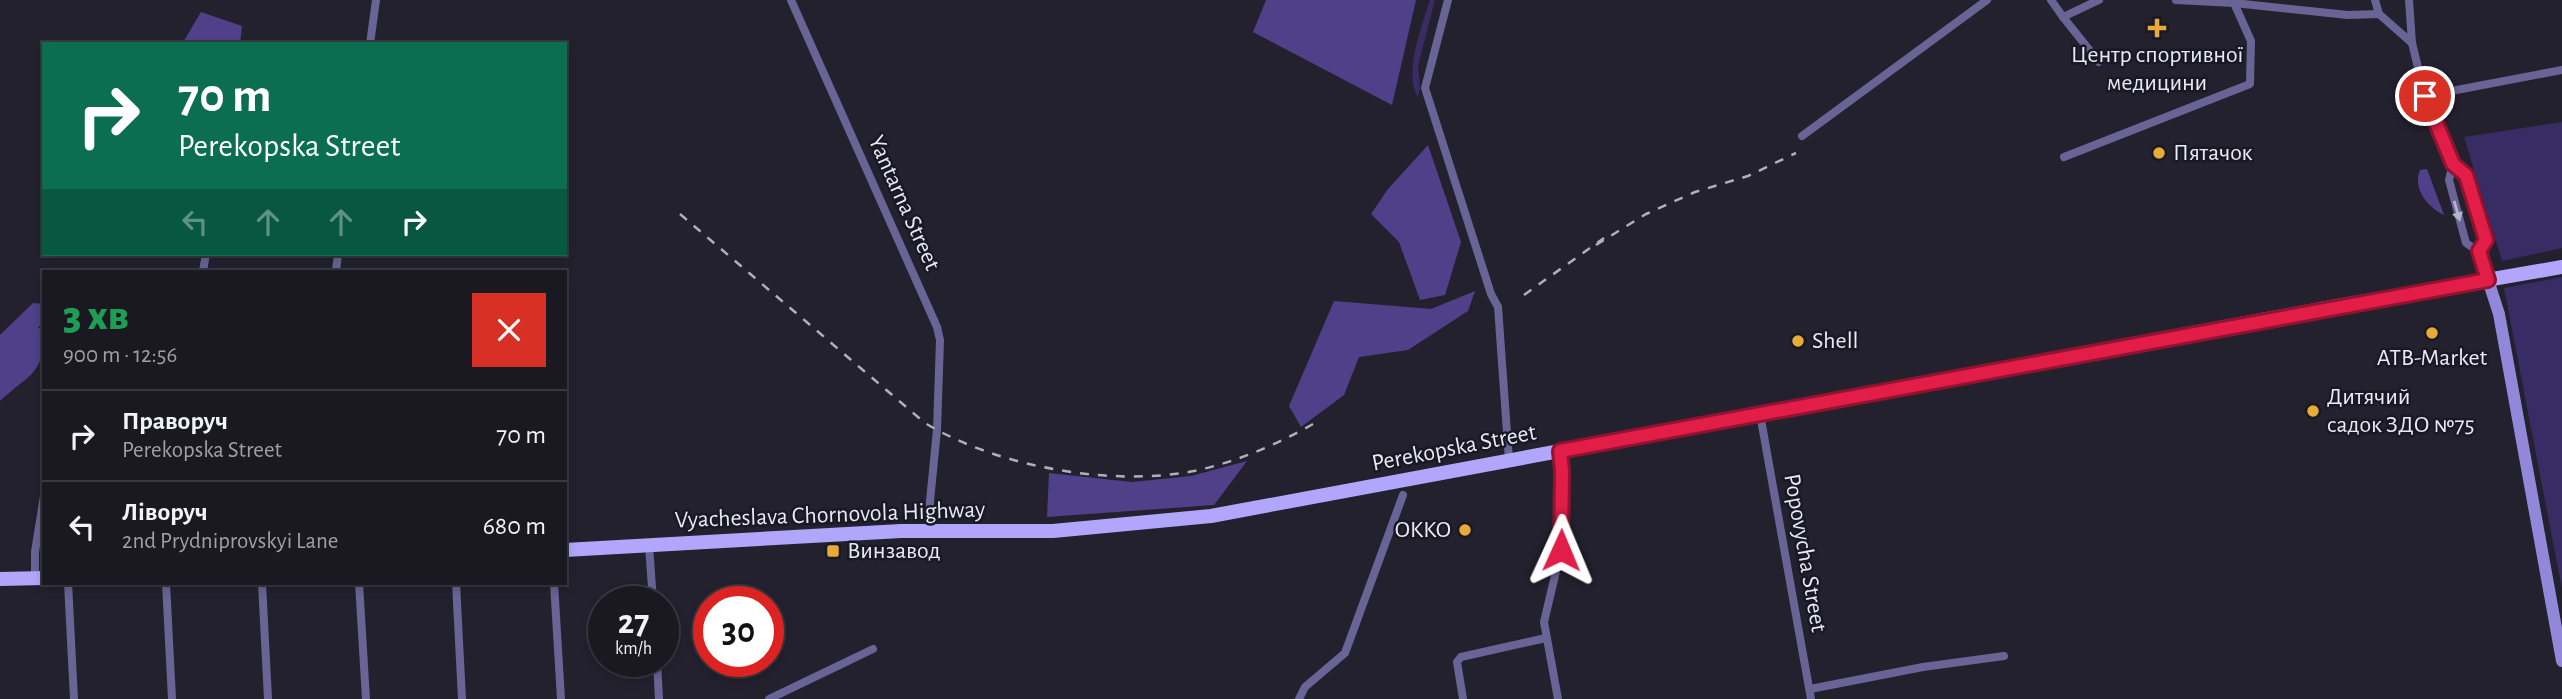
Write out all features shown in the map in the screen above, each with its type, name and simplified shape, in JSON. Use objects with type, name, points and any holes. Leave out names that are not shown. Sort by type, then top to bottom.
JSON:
[{"type":"main road","name":"Perekopska Street","points":[[1096,527],[1211,516],[2562,267]]},
{"type":"main road","points":[[2488,280],[2499,314],[2562,661]]},
{"type":"main road","name":"Vyacheslava Chornovola Highway","points":[[567,550],[929,530],[1053,531],[1096,527]]},
{"type":"main road","points":[[0,579],[40,578]]},
{"type":"street","points":[[370,42],[376,0]]},
{"type":"street","name":"Yantarna Street","points":[[791,0],[937,327],[940,340],[937,430],[929,530]]},
{"type":"street","points":[[1448,0],[1425,88],[1487,281],[1498,307],[1509,460]]},
{"type":"street","points":[[1802,136],[1987,0]]},
{"type":"street","points":[[2051,0],[2099,62]]},
{"type":"street","points":[[2063,17],[2099,0]]},
{"type":"street","points":[[2176,0],[2348,15],[2379,13]]},
{"type":"street","points":[[2375,0],[2379,13],[2412,43]]},
{"type":"street","points":[[2409,0],[2412,43],[2425,96],[2453,164],[2466,175],[2486,240],[2479,251]]},
{"type":"street","points":[[2064,157],[2250,84],[2251,41],[2234,3]]},
{"type":"street","points":[[2425,96],[2562,70]]},
{"type":"street","points":[[2453,164],[2449,180],[2466,243],[2479,251],[2488,280]]},
{"type":"street","name":"Popovycha Street","points":[[1760,414],[1811,699]]},
{"type":"street","points":[[1558,699],[1544,617],[1561,550],[1560,451]]},
{"type":"street","points":[[1299,699],[1305,687],[1345,653],[1403,495]]},
{"type":"street","points":[[40,578],[35,552],[42,508]]},
{"type":"street","points":[[649,545],[652,586]]},
{"type":"street","points":[[68,585],[74,699]]},
{"type":"street","points":[[166,585],[172,699]]},
{"type":"street","points":[[262,585],[268,699]]},
{"type":"street","points":[[359,585],[366,699]]},
{"type":"street","points":[[456,585],[462,699]]},
{"type":"street","points":[[554,585],[561,699]]},
{"type":"street","points":[[1463,699],[1458,659],[1546,638]]},
{"type":"street","points":[[769,699],[873,649]]},
{"type":"street","points":[[1810,689],[1923,667],[2004,656]]},
{"type":"street","points":[[658,677],[659,699]]},
{"type":"shaded area","points":[[1266,0],[1416,0],[1392,105],[1253,32]]},
{"type":"shaded area","points":[[1430,0],[1435,0],[1418,66],[1418,97],[1412,76],[1413,63]]},
{"type":"shaded area","points":[[201,12],[242,26],[240,42],[183,42]]},
{"type":"shaded area","points":[[2562,122],[2562,248],[2502,261],[2464,137]]},
{"type":"shaded area","points":[[1428,145],[1461,242],[1445,295],[1420,300],[1399,242],[1371,214],[1388,189]]},
{"type":"shaded area","points":[[2427,169],[2444,215],[2432,208],[2420,190],[2420,170]]},
{"type":"shaded area","points":[[2562,277],[2562,589],[2504,288]]},
{"type":"shaded area","points":[[1475,291],[1468,311],[1408,350],[1359,357],[1344,395],[1301,427],[1289,406],[1334,301],[1431,309]]},
{"type":"shaded area","points":[[33,303],[42,304],[42,325],[38,327],[42,331],[41,358],[32,373],[0,401],[0,335]]},
{"type":"shaded area","points":[[1247,461],[1214,505],[1047,517],[1049,473],[1132,482],[1191,476]]},
{"type":"railway","points":[[1596,245],[1646,214],[1695,192],[1748,176],[1796,153]]},
{"type":"railway","points":[[680,214],[925,423],[986,451],[1056,470],[1128,476],[1162,475],[1194,471],[1240,458],[1313,424]]},
{"type":"railway","points":[[1524,295],[1604,238]]},
{"type":"place","name":"Центр спортивної медицини","points":[[2157,28]]},
{"type":"place","name":"Пятачок","points":[[2159,153]]},
{"type":"place","name":"ATB-Market","points":[[2432,333]]},
{"type":"place","name":"Shell","points":[[1798,341]]},
{"type":"place","name":"Дитячий садок ЗДО №75","points":[[2313,411]]},
{"type":"place","name":"OKKO","points":[[1465,530]]},
{"type":"place","name":"Винзавод","points":[[833,551]]},
{"type":"route","points":[[1561,550],[1560,451],[2488,280],[2479,251],[2486,240],[2466,175],[2453,164],[2425,96]]}]
